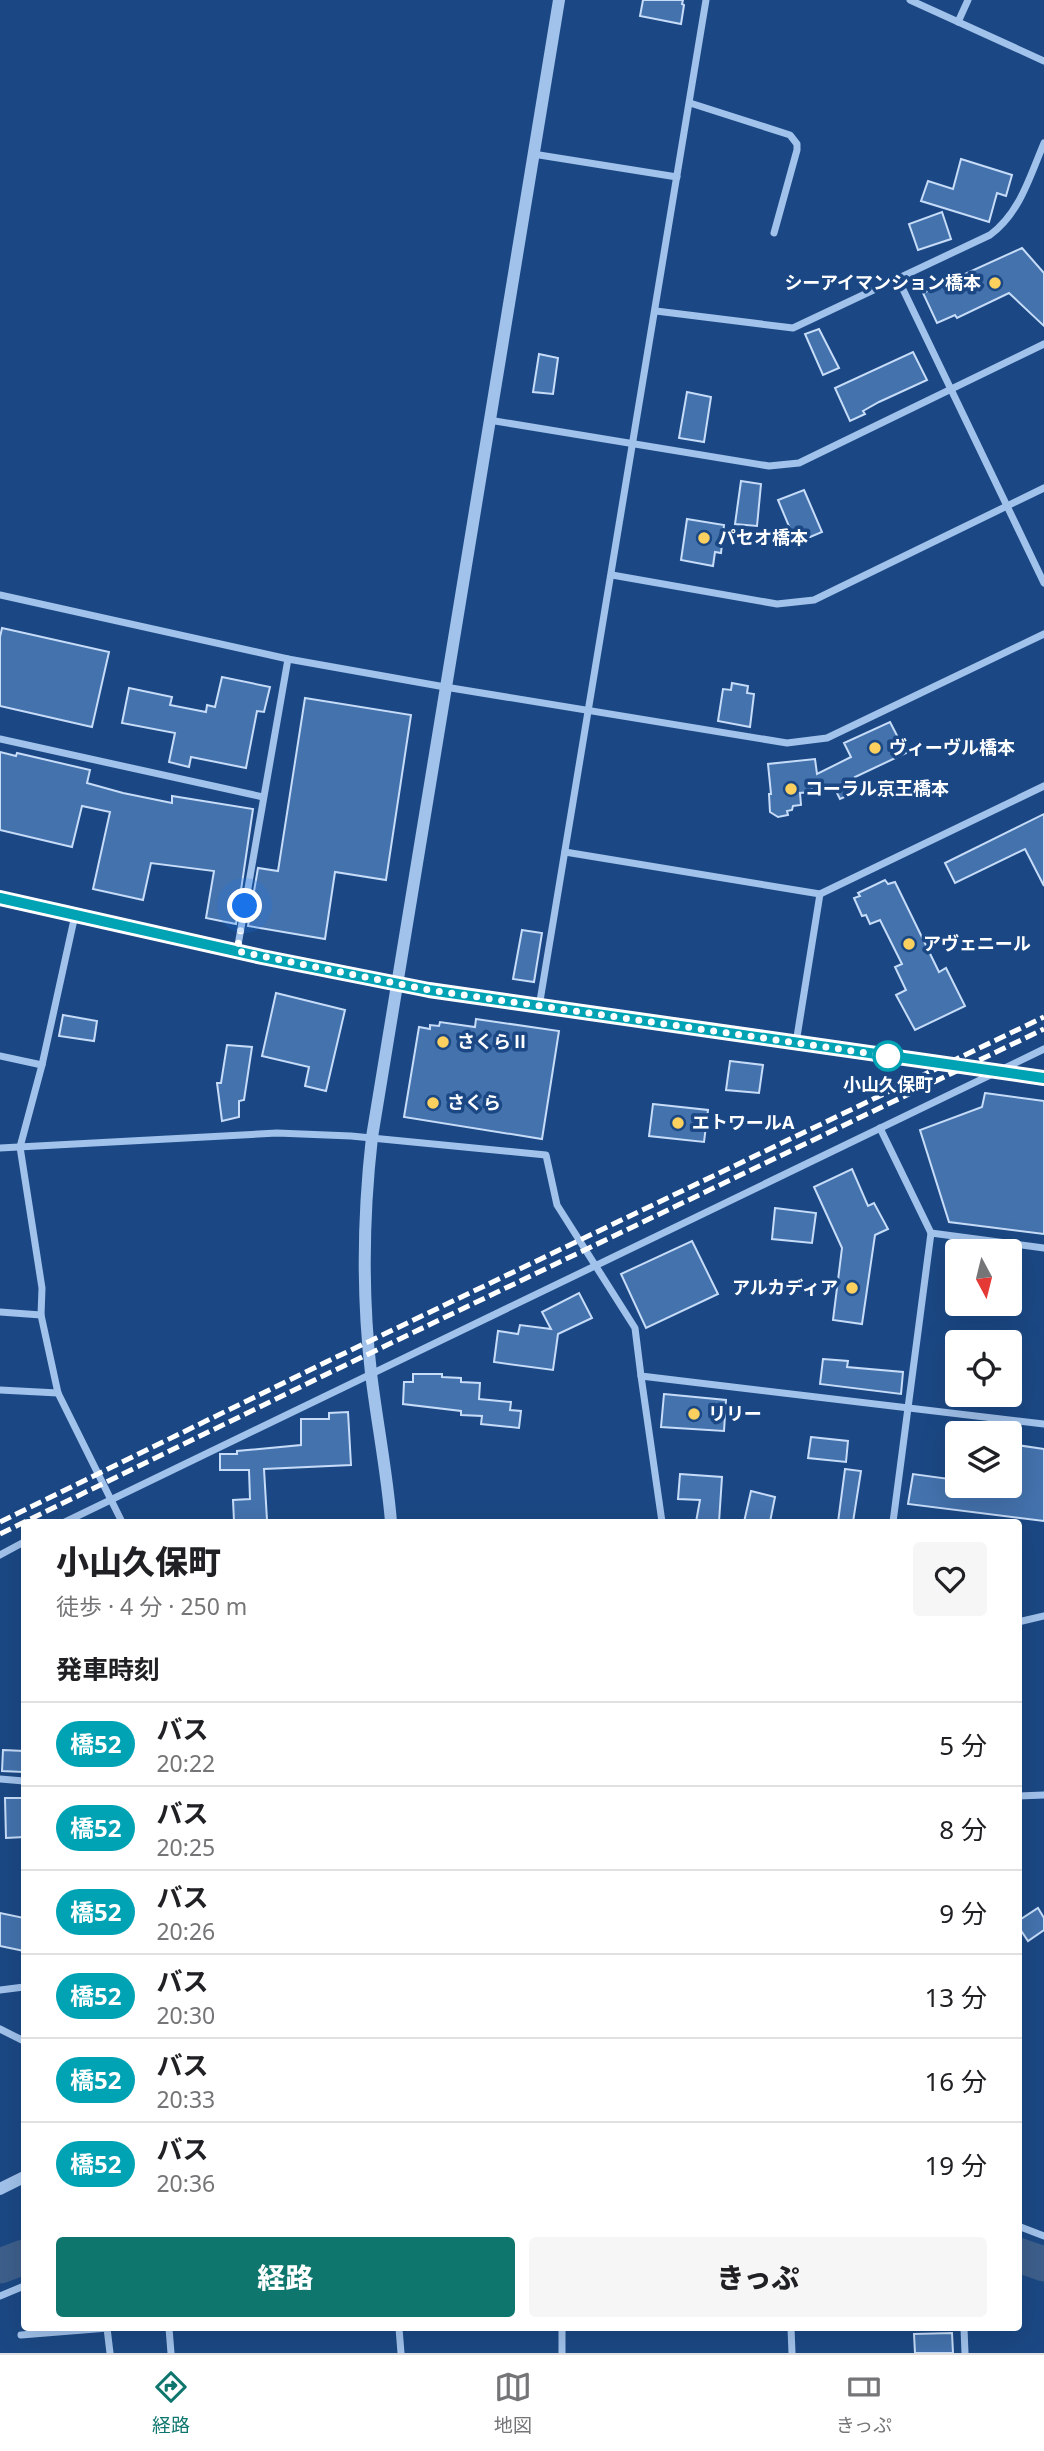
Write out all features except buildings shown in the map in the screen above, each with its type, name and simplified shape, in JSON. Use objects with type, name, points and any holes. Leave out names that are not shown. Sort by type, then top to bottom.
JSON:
[{"type":"street","points":[[391,1519],[371,1374],[364,1244],[372,1138],[559,0]]},
{"type":"street","points":[[539,1007],[706,0]]},
{"type":"street","points":[[910,0],[1044,61]]},
{"type":"street","points":[[958,22],[968,0]]},
{"type":"street","points":[[690,103],[790,135],[794,139],[797,150],[774,233]]},
{"type":"street","points":[[656,311],[793,328],[990,234],[1003,225],[1016,208],[1044,144]]},
{"type":"street","points":[[533,154],[677,177]]},
{"type":"street","points":[[898,279],[1044,583]]},
{"type":"street","points":[[489,420],[769,466],[799,463],[1044,344]]},
{"type":"street","points":[[612,575],[777,604],[814,600],[1044,488]]},
{"type":"street","points":[[0,595],[288,659],[787,743],[827,738],[1044,634]]},
{"type":"street","points":[[237,951],[288,659]]},
{"type":"street","points":[[0,739],[263,797]]},
{"type":"street","points":[[565,852],[820,894],[1044,786]]},
{"type":"street","points":[[796,1043],[820,894]]},
{"type":"street","points":[[0,898],[396,984],[539,1007],[1044,1078]]},
{"type":"street","points":[[75,915],[42,1065],[20,1147],[42,1287],[41,1315],[58,1393],[120,1519]]},
{"type":"street","points":[[71,1519],[1044,1049]]},
{"type":"street","points":[[0,1056],[42,1065]]},
{"type":"street","points":[[880,1128],[932,1233],[893,1519]]},
{"type":"street","points":[[0,1148],[277,1133],[372,1138],[547,1154],[557,1205],[635,1328],[662,1519]]},
{"type":"street","points":[[932,1233],[1044,1248]]},
{"type":"street","points":[[0,1312],[41,1315]]},
{"type":"street","points":[[641,1376],[1044,1424]]},
{"type":"street","points":[[0,1390],[58,1393]]},
{"type":"street","points":[[0,1555],[21,1544]]},
{"type":"street","points":[[1022,1621],[1044,1616]]},
{"type":"street","points":[[0,1779],[21,1781]]},
{"type":"street","points":[[1022,1796],[1044,1795]]},
{"type":"street","points":[[0,1990],[21,1987]]},
{"type":"street","points":[[0,2029],[21,2040]]},
{"type":"street","points":[[0,2189],[21,2178]]},
{"type":"street","points":[[1022,2228],[1044,2236]]},
{"type":"street","points":[[0,2295],[21,2287]]},
{"type":"street","points":[[21,2335],[71,2331]]},
{"type":"street","points":[[108,2331],[110,2353]]},
{"type":"street","points":[[169,2331],[171,2353]]},
{"type":"street","points":[[399,2331],[401,2353]]},
{"type":"street","points":[[562,2331],[562,2353]]},
{"type":"street","points":[[791,2331],[792,2353]]},
{"type":"street","points":[[964,2331],[965,2353]]},
{"type":"waterway","points":[[1022,2256],[1044,2264]]},
{"type":"waterway","points":[[0,2266],[21,2258]]},
{"type":"railway","points":[[0,1522],[1044,1017]]},
{"type":"railway","points":[[31,1519],[1044,1029]]},
{"type":"railway","points":[[0,1534],[21,1524]]},
{"type":"bus line","name":"橋52","points":[[0,898],[262,957],[429,990],[1044,1078]]},
{"type":"place","name":"シーアイマンション橋本","points":[[995,283]]},
{"type":"place","name":"パセオ橋本","points":[[704,538]]},
{"type":"place","name":"ヴィーヴル橋本","points":[[875,748]]},
{"type":"place","name":"コーラル京王橋本","points":[[791,789]]},
{"type":"place","name":"アヴェニール","points":[[909,944]]},
{"type":"place","name":"さくらⅡ","points":[[443,1042]]},
{"type":"place","name":"小山久保町","points":[[888,1056]]},
{"type":"place","name":"さくら","points":[[433,1103]]},
{"type":"place","name":"エトワールA","points":[[678,1123]]},
{"type":"place","name":"アルカディア","points":[[852,1288]]},
{"type":"place","name":"リリー","points":[[694,1414]]},
{"type":"route","points":[[245,906],[237,951],[429,990],[888,1056]]}]
